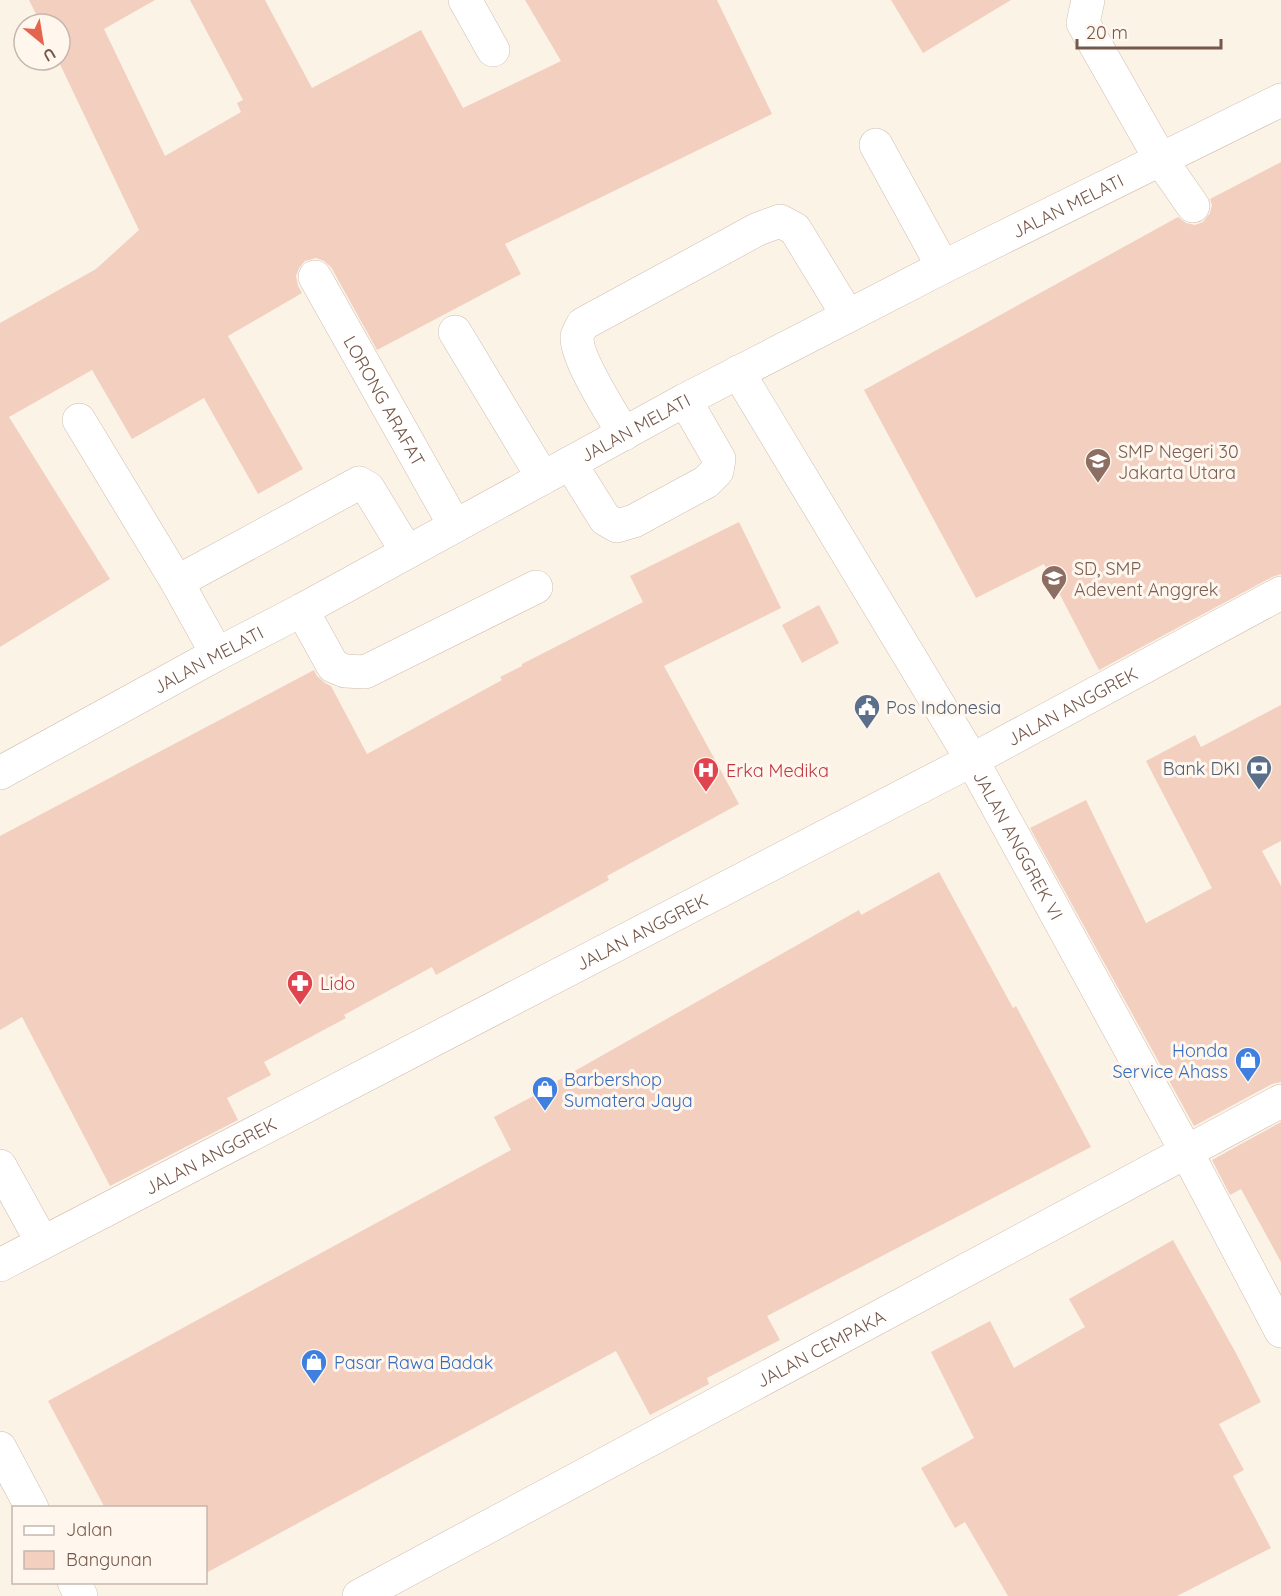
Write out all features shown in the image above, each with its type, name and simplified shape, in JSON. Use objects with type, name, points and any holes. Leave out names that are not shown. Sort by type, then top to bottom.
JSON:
[{"type":"street","points":[[465,0],[494,50]]},
{"type":"street","points":[[1088,0],[1083,23],[1161,160],[1192,206]]},
{"type":"street","name":"JALAN MELATI","points":[[0,773],[738,372],[943,267],[1281,100]]},
{"type":"street","points":[[876,146],[943,267]]},
{"type":"street","points":[[624,434],[601,396],[579,350],[577,334],[583,324],[758,229],[780,221],[795,229],[848,316]]},
{"type":"street","name":"LORONG ARAFAT","points":[[315,277],[455,526]]},
{"type":"street","points":[[455,332],[557,471],[605,519],[617,526],[634,521],[706,482],[717,471],[719,459],[685,400]]},
{"type":"street","name":"JALAN ANGGREK VI","points":[[738,372],[972,760],[1186,1151],[1281,1331]]},
{"type":"street","points":[[79,420],[177,582],[217,654]]},
{"type":"street","points":[[177,582],[359,483],[368,488],[407,552]]},
{"type":"street","points":[[302,610],[333,666],[345,671],[365,672],[536,587]]},
{"type":"street","name":"JALAN ANGGREK","points":[[0,1265],[972,760],[1281,593]]},
{"type":"street","name":"JALAN CEMPAKA","points":[[359,1596],[1281,1101]]},
{"type":"street","points":[[0,1166],[42,1242]]},
{"type":"street","points":[[0,1448],[31,1506]]},
{"type":"building","points":[[29,0],[155,0],[104,29],[165,156],[241,112],[237,103],[243,100],[190,0],[265,0],[312,88],[421,30],[463,108],[561,61],[525,0],[717,0],[772,114],[505,244],[521,274],[377,350],[331,267],[316,258],[305,261],[296,276],[302,293],[228,336],[303,469],[258,494],[204,398],[132,439],[92,370],[9,417],[110,579],[0,647],[0,323],[96,269],[139,230],[64,72],[72,72],[72,12],[35,12]]},
{"type":"building","points":[[891,0],[1011,0],[923,53]]},
{"type":"building","name":"SMP Negeri 30 Jakarta Utara","points":[[1281,162],[1281,574],[1099,670],[1044,564],[976,598],[864,390],[1178,217],[1186,223],[1195,225],[1203,222],[1210,213],[1212,205],[1210,199]]},
{"type":"building","points":[[739,522],[781,608],[664,666],[739,804],[607,876],[609,880],[436,975],[432,967],[344,1015],[346,1018],[264,1062],[271,1075],[227,1098],[238,1120],[110,1186],[22,1017],[0,1030],[0,836],[314,670],[317,676],[331,686],[367,754],[502,680],[500,677],[522,664],[643,602],[630,576]]},
{"type":"building","points":[[819,605],[839,643],[802,663],[782,625]]},
{"type":"building","points":[[1281,705],[1281,841],[1262,851],[1281,886],[1281,1082],[1272,1084],[1194,1126],[1030,828],[1086,800],[1146,923],[1212,888],[1146,761],[1195,735],[1201,747]]},
{"type":"building","points":[[939,872],[1013,1008],[1016,1006],[1091,1147],[767,1316],[780,1340],[707,1378],[709,1384],[650,1415],[616,1351],[207,1572],[207,1506],[104,1506],[48,1401],[511,1150],[494,1117],[558,1083],[557,1081],[859,910],[861,915]]},
{"type":"building","points":[[1281,1122],[1281,1262],[1241,1189],[1230,1195],[1212,1160]]},
{"type":"building","points":[[1173,1240],[1261,1402],[1219,1424],[1244,1470],[1233,1476],[1271,1548],[1177,1596],[1008,1596],[965,1522],[955,1528],[921,1468],[974,1438],[931,1352],[990,1321],[1014,1368],[1085,1327],[1069,1299]]},
{"type":"place","name":"SMP Negeri 30 Jakarta Utara","points":[[1098,484]]},
{"type":"place","name":"SD, SMP Adevent Anggrek","points":[[1054,601]]},
{"type":"place","name":"Pos Indonesia","points":[[867,730]]},
{"type":"place","name":"Bank DKI","points":[[1259,791]]},
{"type":"place","name":"Erka Medika","points":[[706,793]]},
{"type":"place","name":"Lido","points":[[300,1006]]},
{"type":"place","name":"Honda Service Ahass","points":[[1248,1083]]},
{"type":"place","name":"Barbershop Sumatera Jaya","points":[[545,1112]]},
{"type":"place","name":"Pasar Rawa Badak","points":[[314,1385]]}]
